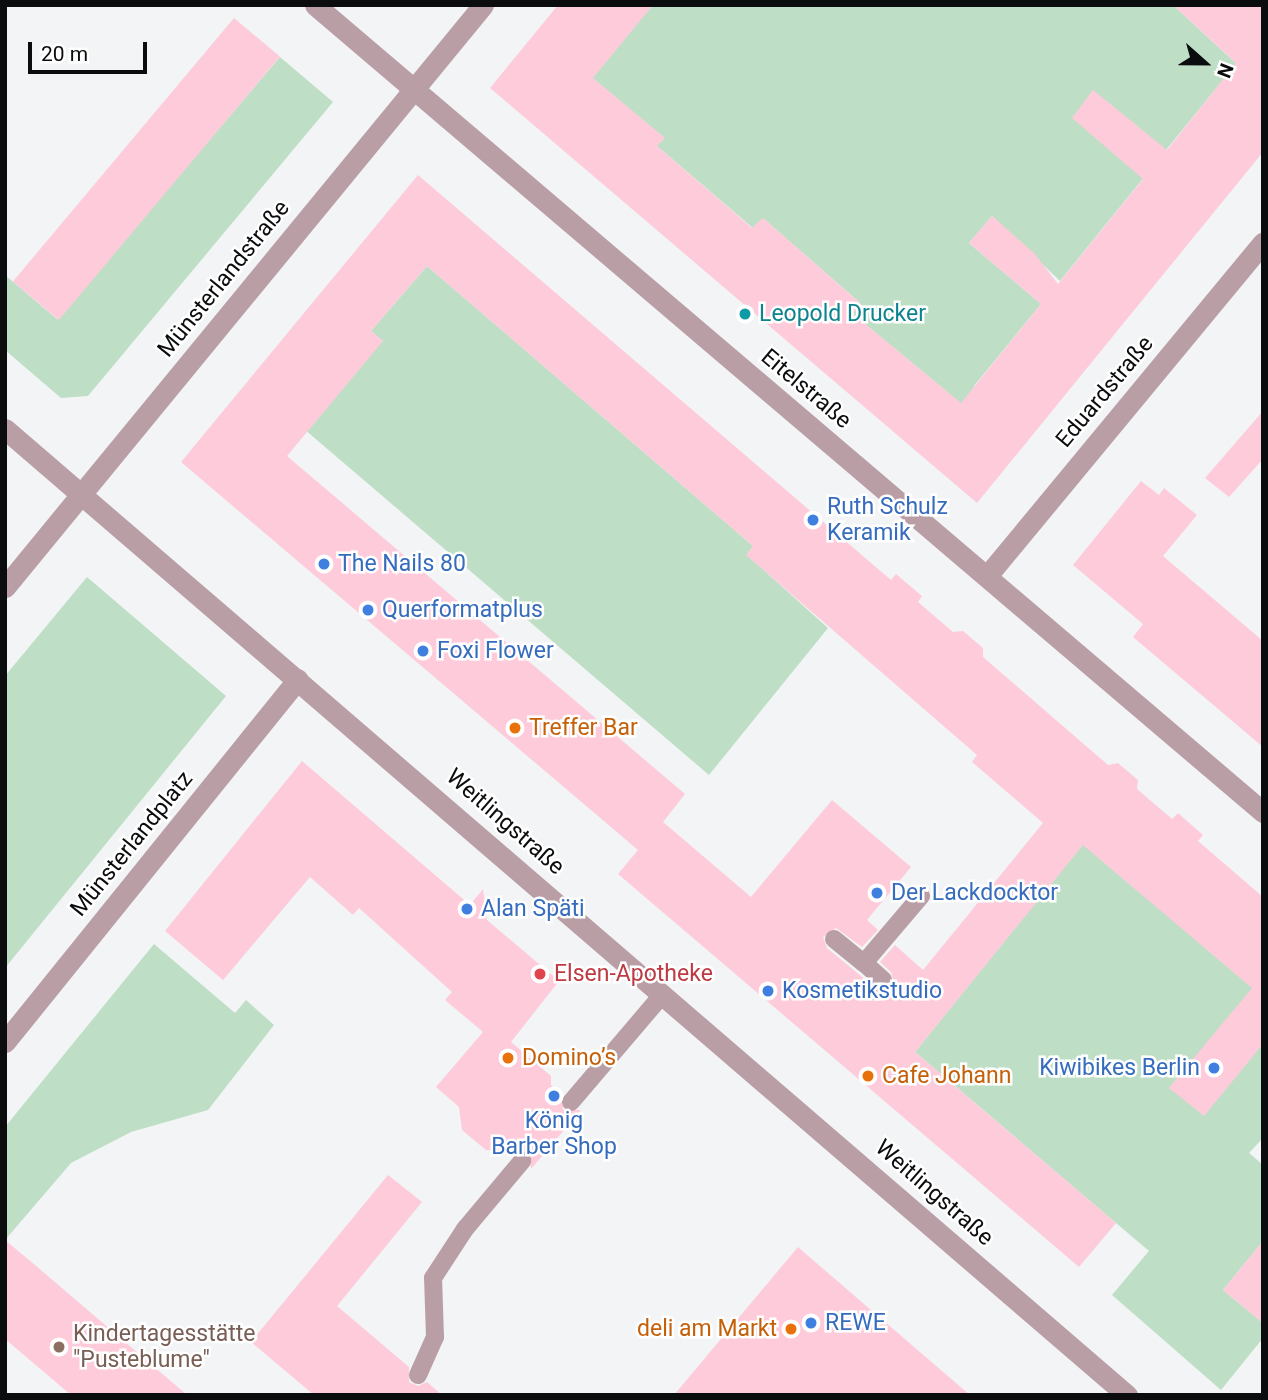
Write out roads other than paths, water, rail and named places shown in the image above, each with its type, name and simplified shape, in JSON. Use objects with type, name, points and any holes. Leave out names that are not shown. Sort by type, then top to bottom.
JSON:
[{"type":"street","name":"Eitelstraße","points":[[315,5],[1263,812]]},
{"type":"street","name":"Münsterlandstraße","points":[[5,587],[483,5]]},
{"type":"street","name":"Eduardstraße","points":[[987,576],[1263,242]]},
{"type":"street","name":"Weitlingstraße","points":[[5,429],[1127,1395]]},
{"type":"street","name":"Münsterlandplatz","points":[[5,1042],[298,679]]},
{"type":"lane","points":[[864,963],[921,895]]},
{"type":"lane","points":[[834,939],[883,980],[874,991]]},
{"type":"lane","points":[[571,1102],[663,993]]},
{"type":"lane","points":[[418,1375],[435,1337],[433,1278],[465,1229],[522,1161]]},
{"type":"place","name":"Leopold Drucker","points":[[745,314]]},
{"type":"place","name":"Ruth Schulz Keramik","points":[[813,520]]},
{"type":"place","name":"The Nails 80","points":[[324,564]]},
{"type":"place","name":"Querformatplus","points":[[368,610]]},
{"type":"place","name":"Foxi Flower","points":[[423,651]]},
{"type":"place","name":"Treffer Bar","points":[[515,728]]},
{"type":"place","name":"Der Lackdocktor","points":[[877,893]]},
{"type":"place","name":"Alan Späti","points":[[467,909]]},
{"type":"place","name":"Elsen-Apotheke","points":[[540,974]]},
{"type":"place","name":"Kosmetikstudio","points":[[768,991]]},
{"type":"place","name":"Domino’s","points":[[508,1058]]},
{"type":"place","name":"Kiwibikes Berlin","points":[[1214,1068]]},
{"type":"place","name":"Cafe Johann","points":[[868,1076]]},
{"type":"place","name":"König Barber Shop","points":[[554,1096]]},
{"type":"place","name":"REWE","points":[[811,1323]]},
{"type":"place","name":"deli am Markt","points":[[791,1329]]},
{"type":"place","name":"Kindertagesstätte \"Pusteblume\"","points":[[59,1347]]}]
